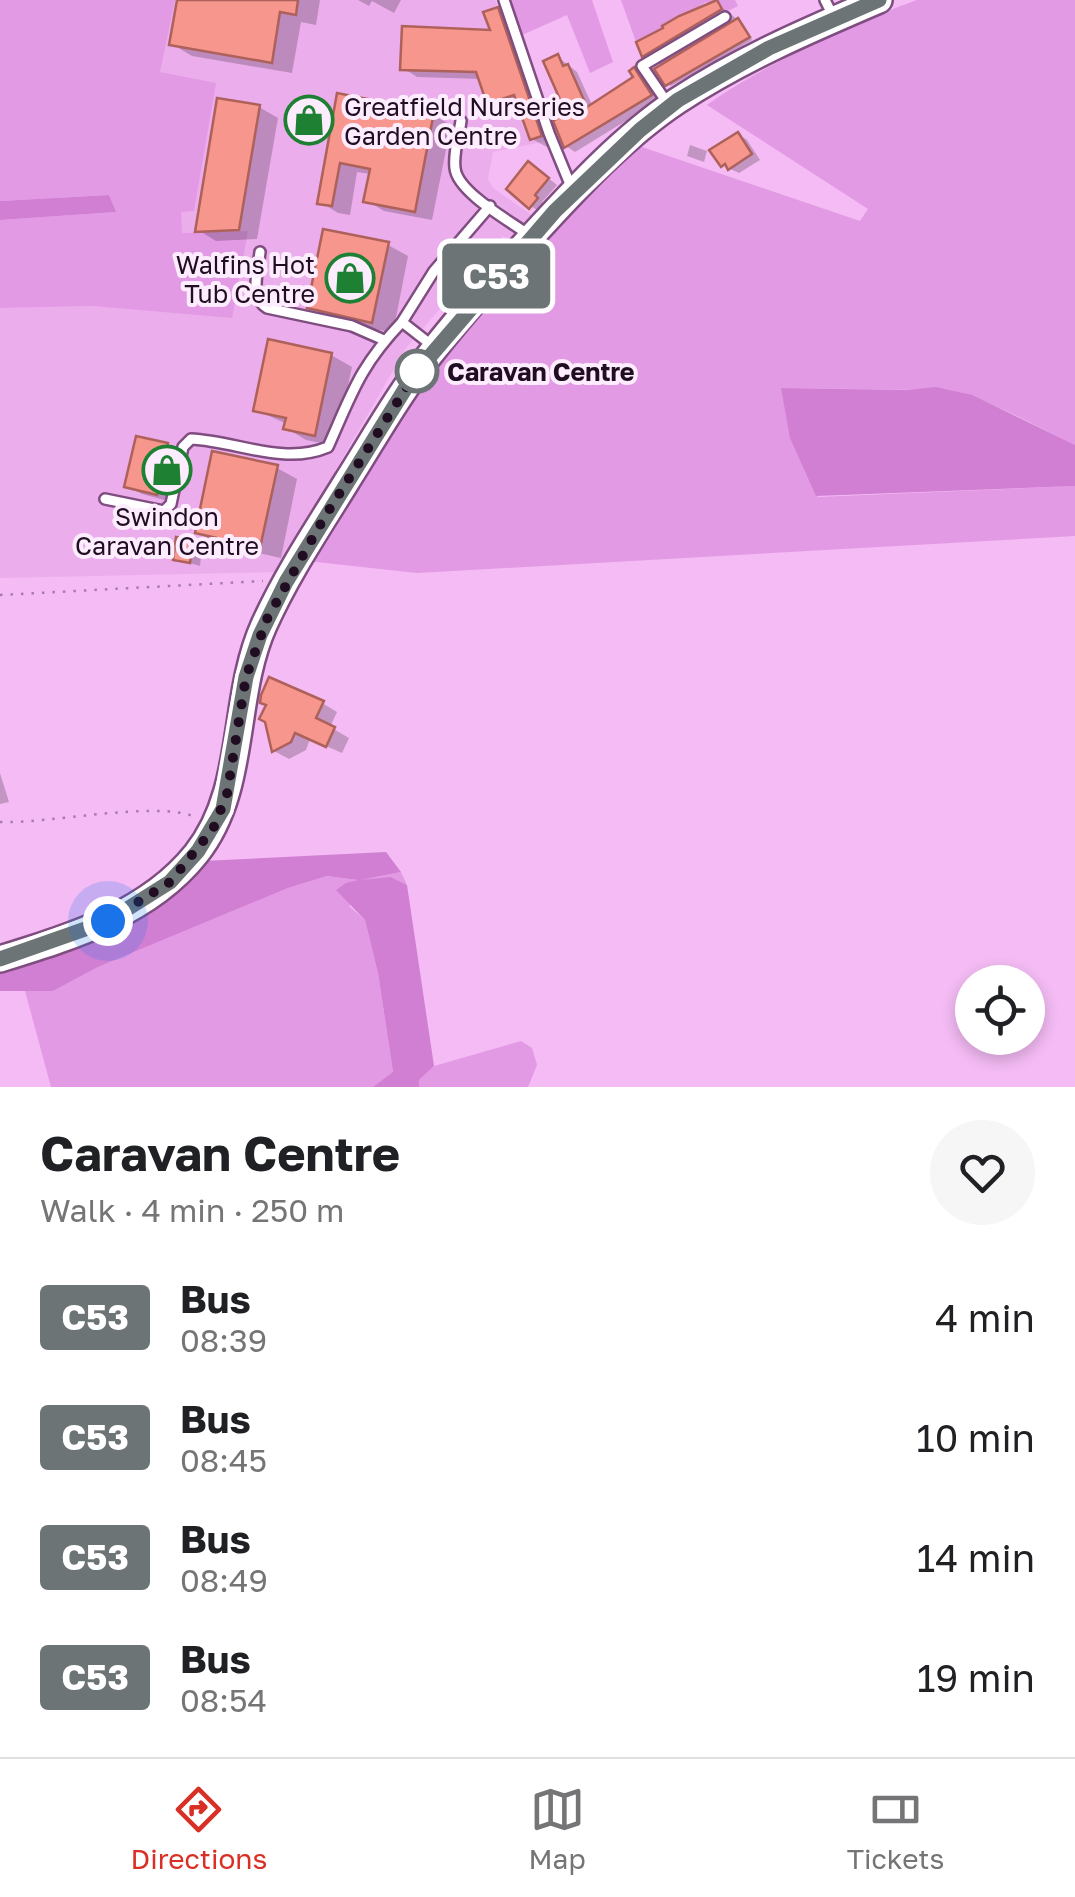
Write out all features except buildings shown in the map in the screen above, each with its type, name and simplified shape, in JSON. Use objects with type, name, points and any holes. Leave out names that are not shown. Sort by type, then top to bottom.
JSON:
[{"type":"street","points":[[0,959],[72,936],[134,907],[180,872],[213,829],[227,794],[246,677],[260,635],[286,582],[392,408],[435,347],[531,237],[573,192],[669,107],[830,9],[879,0]]},
{"type":"lane","points":[[504,0],[548,133],[573,192]]},
{"type":"lane","points":[[669,107],[642,66],[724,17]]},
{"type":"lane","points":[[461,121],[455,168],[472,194],[531,237]]},
{"type":"lane","points":[[105,499],[164,512],[171,504],[183,448],[191,440],[289,456],[328,447],[351,389],[372,352],[402,322],[434,271],[490,206]]},
{"type":"lane","points":[[260,252],[256,295],[259,303],[352,326],[384,340]]},
{"type":"lane","points":[[402,322],[435,347]]},
{"type":"path","points":[[0,595],[286,582]]},
{"type":"path","points":[[0,822],[177,811],[213,829]]},
{"type":"shaded area","points":[[0,0],[175,0],[160,72],[216,83],[194,211],[181,212],[182,233],[248,231],[232,318],[94,306],[0,308],[0,220],[115,212],[109,195],[0,201]]},
{"type":"shaded area","points":[[42,0],[495,0],[546,141],[493,152],[488,179],[493,188],[533,216],[510,240],[503,236],[406,348],[277,572],[0,578],[0,308],[94,306],[248,231],[182,233]]},
{"type":"shaded area","points":[[511,0],[592,0],[613,62],[590,73],[567,15],[522,35]]},
{"type":"shaded area","points":[[621,0],[735,0],[738,6],[724,13],[717,1],[709,5],[706,2],[697,8],[699,11],[636,42]]},
{"type":"shaded area","points":[[917,0],[1075,0],[1075,445],[978,399],[940,389],[782,388],[791,438],[818,497],[1075,486],[1075,536],[417,573],[307,561],[422,383],[570,211],[639,146],[860,221],[868,209],[707,105],[809,46]]},
{"type":"shaded area","points":[[109,195],[116,212],[0,220],[0,201]]},
{"type":"shaded area","points":[[936,387],[972,395],[1075,445],[1075,486],[816,496],[790,438],[781,388]]},
{"type":"shaded area","points":[[386,852],[401,872],[360,880],[391,877],[407,885],[434,1066],[419,1080],[419,1087],[373,1087],[393,1072],[378,973],[365,920],[336,890],[358,880],[327,876],[288,888],[98,967],[53,991],[0,991],[0,969],[139,910],[166,895],[203,861]]},
{"type":"shaded area","points":[[401,872],[407,885],[391,877],[349,906],[365,920],[378,973],[393,1073],[373,1087],[51,1087],[25,991],[53,991],[98,967],[288,888],[327,876],[359,880]]},
{"type":"shaded area","points":[[521,1041],[532,1048],[537,1065],[528,1087],[419,1087],[419,1080],[434,1066]]},
{"type":"bus line","name":"C53","points":[[0,959],[72,936],[134,907],[170,882],[198,851],[223,809],[246,677],[260,635],[286,582],[413,376],[555,211],[640,130],[678,100],[794,35],[879,0]]},
{"type":"place","name":"Greatfield Nurseries Garden Centre","points":[[309,120]]},
{"type":"place","name":"Walfins Hot Tub Centre","points":[[350,278]]},
{"type":"place","name":"Caravan Centre","points":[[417,371]]},
{"type":"place","name":"Swindon Caravan Centre","points":[[167,470]]},
{"type":"route","points":[[108,921],[170,882],[213,829],[227,794],[246,677],[267,619],[324,518],[417,371]]}]
